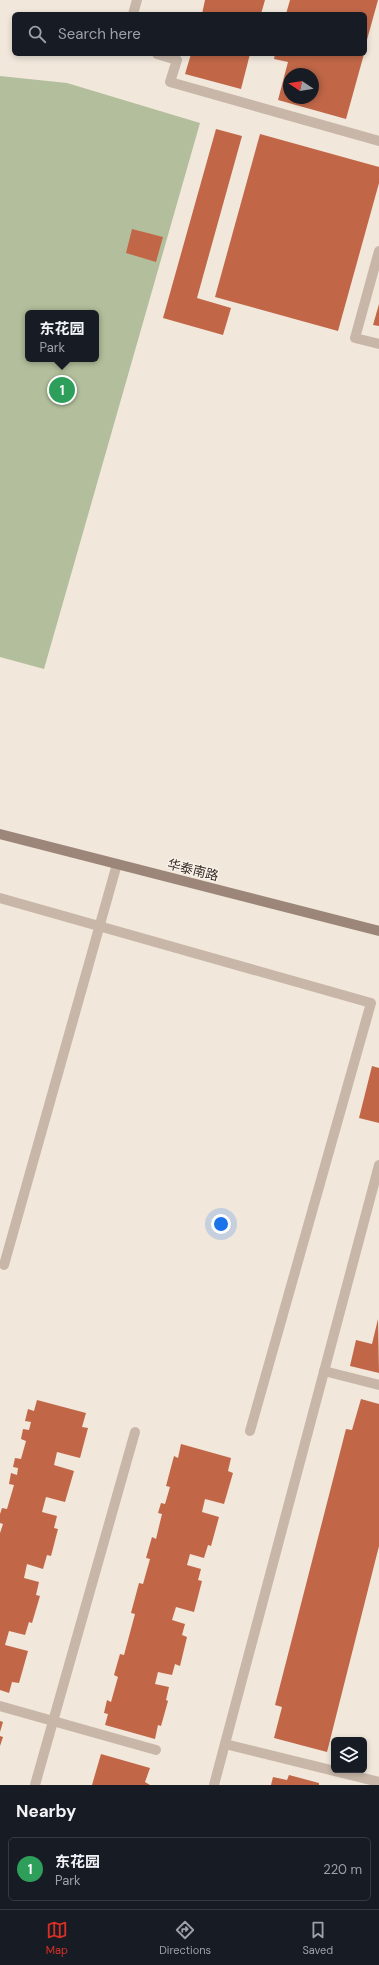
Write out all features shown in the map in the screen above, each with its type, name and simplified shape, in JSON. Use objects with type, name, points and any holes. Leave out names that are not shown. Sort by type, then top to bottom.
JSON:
[{"type":"main road","name":"华泰南路","points":[[0,834],[379,931]]},
{"type":"lane","points":[[134,12],[137,0]]},
{"type":"lane","points":[[164,56],[177,60],[170,82],[379,141]]},
{"type":"lane","points":[[379,251],[355,338],[379,344]]},
{"type":"lane","points":[[4,1265],[117,864]]},
{"type":"lane","points":[[0,898],[371,1003],[250,1431]]},
{"type":"lane","points":[[214,1785],[379,1165]]},
{"type":"lane","points":[[324,1371],[379,1385]]},
{"type":"lane","points":[[35,1785],[135,1432]]},
{"type":"lane","points":[[0,1706],[156,1750]]},
{"type":"lane","points":[[225,1744],[379,1782]]},
{"type":"green space","points":[[0,76],[67,83],[200,123],[44,669],[0,657]]},
{"type":"building","points":[[205,0],[265,0],[262,12],[202,12]]},
{"type":"building","points":[[290,0],[378,0],[367,40],[367,12],[287,12]]},
{"type":"building","points":[[190,56],[249,56],[241,89],[185,74]]},
{"type":"building","points":[[275,56],[363,56],[346,119],[292,104],[319,104],[319,68],[286,68],[288,62],[274,59]]},
{"type":"building","points":[[283,81],[283,101],[278,100]]},
{"type":"building","points":[[216,129],[242,136],[197,298],[231,308],[223,335],[163,318]]},
{"type":"building","points":[[260,134],[379,167],[379,183],[338,331],[215,297]]},
{"type":"building","points":[[132,229],[163,237],[156,262],[126,253]]},
{"type":"building","points":[[379,304],[379,326],[373,325]]},
{"type":"building","points":[[372,1066],[379,1068],[379,1123],[359,1118]]},
{"type":"building","points":[[378,1319],[379,1373],[350,1366],[356,1340],[372,1344]]},
{"type":"building","points":[[361,1399],[379,1404],[379,1546],[327,1752],[274,1738],[282,1707],[275,1705],[346,1429],[352,1430]]},
{"type":"building","points":[[37,1400],[86,1413],[82,1427],[88,1428],[80,1458],[57,1452],[54,1465],[74,1471],[65,1502],[46,1497],[42,1512],[57,1516],[54,1528],[58,1529],[51,1556],[47,1555],[43,1569],[27,1564],[24,1578],[39,1582],[36,1595],[40,1596],[32,1623],[29,1622],[25,1635],[9,1631],[5,1645],[28,1651],[19,1683],[12,1682],[9,1693],[0,1690],[0,1533],[3,1524],[0,1523],[0,1514],[2,1508],[7,1509],[14,1485],[9,1484],[11,1473],[17,1475],[18,1468],[13,1467],[15,1458],[21,1459],[26,1441],[21,1439],[23,1429],[29,1430],[31,1422],[25,1421],[28,1409],[34,1411]]},
{"type":"building","points":[[181,1444],[231,1458],[228,1471],[233,1473],[224,1504],[205,1499],[202,1512],[219,1517],[211,1546],[208,1545],[204,1558],[190,1554],[187,1565],[201,1569],[198,1580],[202,1581],[194,1612],[176,1607],[172,1620],[185,1624],[182,1635],[187,1637],[180,1666],[175,1664],[172,1675],[158,1672],[155,1684],[169,1687],[166,1700],[168,1701],[161,1726],[158,1725],[155,1739],[105,1725],[108,1714],[104,1713],[107,1700],[111,1702],[118,1677],[114,1675],[120,1654],[124,1655],[135,1614],[131,1613],[139,1583],[143,1584],[150,1559],[146,1558],[152,1537],[156,1539],[162,1514],[158,1513],[161,1503],[165,1504],[170,1487],[166,1486],[174,1456],[178,1458]]},
{"type":"building","points":[[0,1721],[3,1722],[0,1732]]},
{"type":"building","points":[[0,1736],[3,1737],[0,1746]]},
{"type":"building","points":[[101,1754],[150,1768],[145,1782],[150,1785],[92,1785]]},
{"type":"building","points":[[289,1775],[319,1783],[319,1785],[271,1785],[273,1777],[287,1780]]},
{"type":"place","name":"东花园","points":[[62,390]]}]
